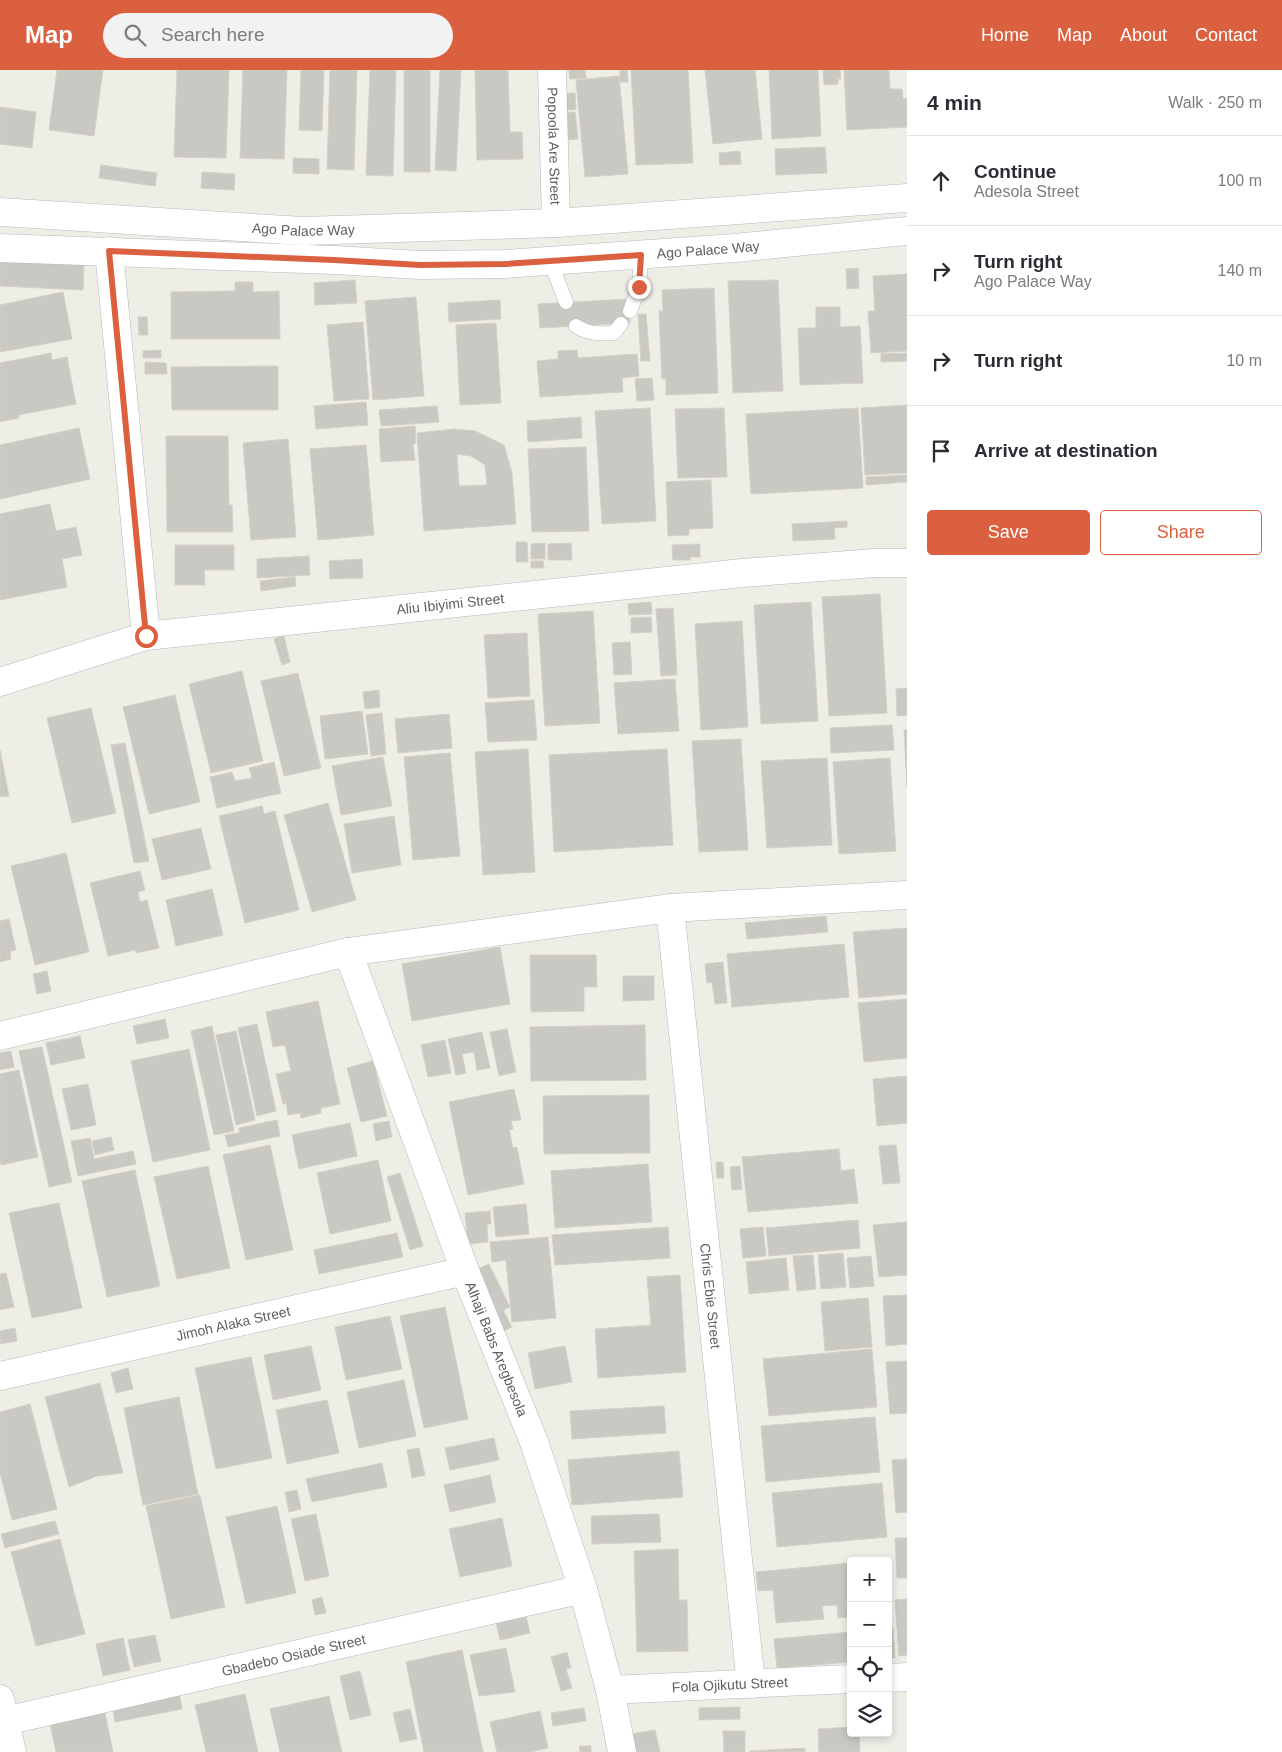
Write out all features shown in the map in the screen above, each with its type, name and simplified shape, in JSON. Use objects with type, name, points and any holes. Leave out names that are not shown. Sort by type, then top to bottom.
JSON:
[{"type":"street","name":"Popoola Are Street","points":[[552,70],[556,224]]},
{"type":"street","name":"Ago Palace Way","points":[[0,212],[303,231],[556,224],[907,198]]},
{"type":"street","name":"Ago Palace Way","points":[[0,248],[334,260],[420,265],[505,264],[736,248],[907,231]]},
{"type":"street","points":[[109,251],[146,636]]},
{"type":"street","name":"Aliu Ibiyimi Street","points":[[0,682],[146,636],[742,573],[875,563],[907,563]]},
{"type":"street","points":[[0,1036],[348,952],[670,908],[907,895]]},
{"type":"street","name":"Chris Ebie Street","points":[[670,908],[752,1684]]},
{"type":"street","name":"Alhaji Babs Aregbesola","points":[[348,952],[464,1270],[534,1442],[583,1589],[610,1690],[622,1752]]},
{"type":"street","name":"Jimoh Alaka Street","points":[[0,1376],[464,1270]]},
{"type":"street","name":"Gbadebo Osiade Street","points":[[6,1732],[583,1589]]},
{"type":"street","points":[[892,1678],[907,1677]]},
{"type":"street","name":"Fola Ojikutu Street","points":[[610,1690],[847,1679]]},
{"type":"lane","points":[[630,311],[639,287],[641,255]]},
{"type":"lane","points":[[550,261],[566,302]]},
{"type":"lane","points":[[576,326],[584,332],[602,334],[614,333],[621,324]]},
{"type":"building","points":[[57,70],[103,70],[94,136],[49,130]]},
{"type":"building","points":[[177,70],[229,70],[226,158],[174,157]]},
{"type":"building","points":[[243,70],[287,70],[284,159],[240,158]]},
{"type":"building","points":[[301,70],[324,70],[322,131],[299,130]]},
{"type":"building","points":[[330,70],[357,70],[354,170],[327,169]]},
{"type":"building","points":[[370,70],[396,70],[393,176],[366,175]]},
{"type":"building","points":[[404,70],[430,70],[430,172],[404,172]]},
{"type":"building","points":[[440,70],[461,70],[456,171],[435,170]]},
{"type":"building","points":[[475,70],[508,70],[510,132],[522,132],[523,159],[477,160]]},
{"type":"building","points":[[569,70],[585,70],[586,78],[570,79]]},
{"type":"building","points":[[620,70],[627,70],[628,82],[620,82]]},
{"type":"building","points":[[631,70],[688,70],[693,163],[636,165]]},
{"type":"building","points":[[705,70],[755,70],[762,139],[713,144]]},
{"type":"building","points":[[769,70],[818,70],[821,136],[772,139]]},
{"type":"building","points":[[823,70],[840,70],[841,79],[838,79],[838,84],[824,85]]},
{"type":"building","points":[[844,70],[889,70],[890,89],[902,89],[903,99],[907,98],[907,127],[847,130]]},
{"type":"building","points":[[619,76],[628,174],[585,177],[576,80]]},
{"type":"building","points":[[575,93],[576,109],[561,111],[559,94]]},
{"type":"building","points":[[0,107],[36,112],[32,148],[0,144]]},
{"type":"building","points":[[575,112],[578,139],[564,140],[561,113]]},
{"type":"building","points":[[825,147],[827,173],[776,175],[775,149]]},
{"type":"building","points":[[740,151],[741,164],[720,165],[719,153]]},
{"type":"building","points":[[293,158],[319,159],[319,174],[293,173]]},
{"type":"building","points":[[101,165],[157,173],[155,186],[99,178]]},
{"type":"building","points":[[202,172],[235,174],[234,190],[201,188]]},
{"type":"building","points":[[0,259],[84,263],[83,290],[0,286]]},
{"type":"building","points":[[858,268],[859,288],[847,289],[846,269]]},
{"type":"building","points":[[907,274],[907,351],[871,353],[868,311],[875,311],[873,276]]},
{"type":"building","points":[[355,280],[357,303],[315,305],[314,283]]},
{"type":"building","points":[[778,280],[783,391],[733,393],[728,281]]},
{"type":"building","points":[[235,282],[253,282],[253,292],[279,291],[280,339],[171,339],[171,292],[235,291]]},
{"type":"building","points":[[714,288],[718,393],[666,395],[666,379],[662,379],[659,311],[663,311],[662,290]]},
{"type":"building","points":[[63,292],[72,339],[0,352],[0,305]]},
{"type":"building","points":[[416,297],[424,396],[373,400],[365,301]]},
{"type":"building","points":[[629,299],[630,323],[540,328],[538,304]]},
{"type":"building","points":[[500,300],[501,319],[449,322],[448,303]]},
{"type":"building","points":[[816,307],[840,307],[840,327],[860,326],[863,383],[800,385],[798,328],[816,328]]},
{"type":"building","points":[[638,314],[646,314],[650,361],[641,361]]},
{"type":"building","points":[[138,317],[147,317],[148,335],[139,335]]},
{"type":"building","points":[[363,322],[369,399],[334,401],[327,325]]},
{"type":"building","points":[[496,323],[501,403],[460,405],[456,325]]},
{"type":"building","points":[[161,350],[161,358],[143,358],[143,351]]},
{"type":"building","points":[[577,350],[578,358],[637,354],[639,376],[622,378],[623,392],[540,397],[537,361],[558,359],[558,351]]},
{"type":"building","points":[[51,353],[52,360],[67,357],[76,404],[18,415],[19,418],[0,422],[0,363]]},
{"type":"building","points":[[907,353],[907,361],[881,362],[881,354]]},
{"type":"building","points":[[145,362],[166,363],[167,374],[145,374]]},
{"type":"building","points":[[278,366],[278,410],[172,410],[171,367]]},
{"type":"building","points":[[652,378],[654,400],[637,401],[635,379]]},
{"type":"building","points":[[366,402],[368,425],[316,429],[314,406]]},
{"type":"building","points":[[907,405],[907,473],[865,475],[861,408]]},
{"type":"building","points":[[437,406],[439,422],[381,426],[379,410]]},
{"type":"building","points":[[650,408],[656,521],[602,524],[595,411]]},
{"type":"building","points":[[724,408],[727,477],[678,478],[675,409]]},
{"type":"building","points":[[858,408],[863,488],[751,494],[746,414]]},
{"type":"building","points":[[581,417],[582,438],[528,442],[527,421]]},
{"type":"building","points":[[415,426],[416,443],[413,444],[415,460],[381,462],[379,429]]},
{"type":"building","points":[[79,428],[90,479],[0,499],[0,445]]},
{"type":"building","points":[[455,429],[475,431],[504,445],[512,473],[516,524],[424,531],[417,433]],"holes":[[[457,454],[471,456],[485,465],[487,485],[459,486]]]},
{"type":"building","points":[[166,436],[228,436],[229,505],[232,505],[233,532],[167,532]]},
{"type":"building","points":[[288,439],[296,537],[251,540],[243,443]]},
{"type":"building","points":[[366,445],[374,535],[318,540],[310,449]]},
{"type":"building","points":[[586,447],[589,531],[532,532],[528,449]]},
{"type":"building","points":[[907,475],[907,482],[866,485],[866,477]]},
{"type":"building","points":[[711,480],[713,528],[689,529],[689,535],[668,536],[666,482]]},
{"type":"building","points":[[50,504],[56,531],[76,527],[82,555],[62,559],[67,587],[0,600],[0,514]]},
{"type":"building","points":[[847,521],[847,527],[834,528],[835,539],[793,541],[792,524]]},
{"type":"building","points":[[516,542],[527,542],[528,562],[516,562]]},
{"type":"building","points":[[545,543],[545,559],[531,559],[531,544]]},
{"type":"building","points":[[571,543],[572,560],[548,560],[548,544]]},
{"type":"building","points":[[700,544],[700,557],[690,557],[690,560],[673,560],[672,545]]},
{"type":"building","points":[[175,545],[234,545],[234,570],[204,570],[205,585],[175,585]]},
{"type":"building","points":[[309,556],[310,575],[257,578],[257,559]]},
{"type":"building","points":[[362,559],[363,578],[330,579],[329,561]]},
{"type":"building","points":[[531,561],[543,561],[544,568],[531,568]]},
{"type":"building","points":[[295,577],[296,586],[261,591],[260,581]]},
{"type":"building","points":[[880,594],[887,713],[829,716],[822,597]]},
{"type":"building","points":[[651,602],[652,614],[629,615],[628,604]]},
{"type":"building","points":[[811,602],[818,721],[761,724],[754,605]]},
{"type":"building","points":[[673,608],[677,675],[661,676],[656,609]]},
{"type":"building","points":[[593,611],[600,723],[545,726],[538,614]]},
{"type":"building","points":[[651,617],[652,632],[631,633],[631,618]]},
{"type":"building","points":[[742,621],[748,727],[701,730],[695,624]]},
{"type":"building","points":[[527,633],[530,696],[488,698],[484,635]]},
{"type":"building","points":[[284,636],[290,662],[282,665],[274,639]]},
{"type":"building","points":[[630,642],[632,674],[614,675],[612,643]]},
{"type":"building","points":[[242,671],[263,761],[211,773],[189,684]]},
{"type":"building","points":[[298,673],[321,768],[284,776],[261,681]]},
{"type":"building","points":[[675,679],[679,731],[618,734],[614,683]]},
{"type":"building","points":[[907,688],[907,715],[897,716],[896,689]]},
{"type":"building","points":[[379,690],[380,707],[365,709],[363,692]]},
{"type":"building","points":[[175,695],[200,802],[149,814],[123,707]]},
{"type":"building","points":[[534,700],[537,740],[488,742],[485,703]]},
{"type":"building","points":[[91,708],[116,813],[72,823],[47,718]]},
{"type":"building","points":[[362,711],[368,754],[325,759],[320,716]]},
{"type":"building","points":[[382,713],[386,754],[371,756],[366,715]]},
{"type":"building","points":[[449,714],[452,748],[398,753],[395,719]]},
{"type":"building","points":[[892,725],[894,750],[831,753],[830,728]]},
{"type":"building","points":[[904,730],[907,730],[907,787]]},
{"type":"building","points":[[741,739],[748,850],[699,852],[692,741]]},
{"type":"building","points":[[125,743],[149,861],[134,863],[111,745]]},
{"type":"building","points":[[528,749],[535,872],[483,875],[475,752]]},
{"type":"building","points":[[667,749],[673,845],[554,852],[549,755]]},
{"type":"building","points":[[0,750],[9,796],[0,797]]},
{"type":"building","points":[[450,753],[460,856],[413,860],[404,757]]},
{"type":"building","points":[[383,757],[392,806],[341,815],[332,766]]},
{"type":"building","points":[[827,758],[832,845],[767,848],[761,761]]},
{"type":"building","points":[[890,758],[896,851],[839,854],[833,762]]},
{"type":"building","points":[[274,762],[281,793],[217,808],[210,777],[232,772],[235,781],[252,778],[249,768]]},
{"type":"building","points":[[328,803],[356,900],[312,912],[284,815]]},
{"type":"building","points":[[262,806],[264,814],[275,811],[299,910],[245,923],[219,816]]},
{"type":"building","points":[[394,816],[401,865],[352,873],[344,824]]},
{"type":"building","points":[[201,828],[211,869],[162,880],[152,839]]},
{"type":"building","points":[[66,853],[89,952],[35,965],[11,866]]},
{"type":"building","points":[[140,871],[145,890],[138,892],[140,902],[147,900],[159,948],[136,953],[135,950],[108,956],[90,883]]},
{"type":"building","points":[[212,889],[223,935],[176,946],[166,900]]},
{"type":"building","points":[[826,916],[828,932],[747,939],[745,923]]},
{"type":"building","points":[[9,919],[16,950],[10,951],[11,959],[0,962],[0,921]]},
{"type":"building","points":[[907,928],[907,994],[859,998],[853,932]]},
{"type":"building","points":[[844,944],[849,997],[732,1007],[727,954]]},
{"type":"building","points":[[500,947],[510,1004],[412,1021],[402,964]]},
{"type":"building","points":[[530,955],[596,955],[597,987],[584,987],[584,1011],[531,1012]]},
{"type":"building","points":[[723,962],[727,1003],[715,1004],[712,982],[707,983],[705,964]]},
{"type":"building","points":[[47,971],[51,991],[37,994],[33,974]]},
{"type":"building","points":[[623,976],[654,976],[654,1000],[623,1001]]},
{"type":"building","points":[[907,999],[907,1058],[864,1062],[858,1003]]},
{"type":"building","points":[[318,1001],[340,1104],[321,1108],[321,1113],[301,1118],[300,1113],[288,1115],[286,1103],[283,1104],[276,1074],[291,1071],[285,1045],[273,1047],[266,1012]]},
{"type":"building","points":[[165,1019],[169,1038],[137,1044],[133,1026]]},
{"type":"building","points":[[257,1024],[276,1111],[257,1116],[238,1028]]},
{"type":"building","points":[[645,1025],[646,1080],[531,1081],[530,1027]]},
{"type":"building","points":[[212,1026],[234,1131],[214,1135],[191,1031]]},
{"type":"building","points":[[507,1029],[516,1072],[499,1076],[490,1032]]},
{"type":"building","points":[[236,1031],[255,1120],[236,1125],[216,1035]]},
{"type":"building","points":[[482,1032],[490,1068],[477,1070],[474,1052],[462,1054],[466,1073],[456,1075],[448,1039]]},
{"type":"building","points":[[80,1036],[85,1058],[51,1065],[46,1043]]},
{"type":"building","points":[[445,1040],[451,1073],[428,1077],[421,1045]]},
{"type":"building","points":[[42,1047],[72,1182],[49,1187],[19,1051]]},
{"type":"building","points":[[189,1049],[210,1150],[153,1162],[131,1061]]},
{"type":"building","points":[[11,1051],[14,1067],[0,1070],[0,1053]]},
{"type":"building","points":[[373,1061],[387,1116],[361,1122],[347,1068]]},
{"type":"building","points":[[19,1070],[38,1157],[1,1165],[0,1074]]},
{"type":"building","points":[[907,1076],[907,1123],[877,1126],[873,1079]]},
{"type":"building","points":[[88,1084],[96,1125],[71,1130],[62,1089]]},
{"type":"building","points":[[514,1089],[521,1120],[511,1121],[513,1129],[509,1130],[513,1148],[517,1147],[524,1184],[468,1195],[449,1102]]},
{"type":"building","points":[[649,1095],[650,1153],[544,1154],[543,1096]]},
{"type":"building","points":[[277,1120],[280,1136],[228,1147],[225,1135],[239,1133],[239,1128]]},
{"type":"building","points":[[389,1121],[392,1137],[376,1141],[373,1124]]},
{"type":"building","points":[[350,1123],[357,1156],[299,1169],[292,1135]]},
{"type":"building","points":[[111,1137],[114,1150],[95,1155],[92,1141]]},
{"type":"building","points":[[90,1138],[94,1159],[133,1151],[136,1164],[78,1176],[71,1141]]},
{"type":"building","points":[[270,1145],[293,1250],[246,1260],[223,1155]]},
{"type":"building","points":[[896,1145],[900,1183],[883,1184],[879,1146]]},
{"type":"building","points":[[839,1149],[841,1171],[854,1169],[858,1203],[748,1212],[742,1157]]},
{"type":"building","points":[[378,1160],[391,1221],[330,1234],[317,1173]]},
{"type":"building","points":[[716,1162],[723,1162],[724,1178],[717,1178]]},
{"type":"building","points":[[648,1164],[652,1222],[555,1228],[551,1171]]},
{"type":"building","points":[[208,1166],[230,1268],[177,1279],[154,1177]]},
{"type":"building","points":[[740,1166],[742,1189],[732,1190],[730,1167]]},
{"type":"building","points":[[135,1170],[160,1286],[107,1297],[82,1181]]},
{"type":"building","points":[[400,1173],[423,1246],[410,1250],[387,1177]]},
{"type":"building","points":[[59,1203],[82,1308],[32,1318],[9,1213]]},
{"type":"building","points":[[526,1204],[529,1234],[496,1237],[493,1207]]},
{"type":"building","points":[[490,1211],[491,1224],[487,1224],[488,1242],[468,1244],[465,1213]]},
{"type":"building","points":[[858,1220],[860,1248],[769,1256],[766,1228]]},
{"type":"building","points":[[907,1222],[907,1275],[879,1277],[873,1225]]},
{"type":"building","points":[[668,1227],[670,1258],[555,1265],[552,1235]]},
{"type":"building","points":[[763,1227],[766,1256],[743,1258],[740,1229]]},
{"type":"building","points":[[397,1233],[403,1257],[319,1274],[314,1250]]},
{"type":"building","points":[[548,1237],[556,1318],[512,1322],[506,1260],[492,1262],[490,1242]]},
{"type":"building","points":[[843,1253],[846,1287],[821,1289],[818,1255]]},
{"type":"building","points":[[813,1255],[816,1289],[797,1291],[793,1256]]},
{"type":"building","points":[[871,1256],[874,1286],[850,1288],[847,1258]]},
{"type":"building","points":[[786,1258],[789,1290],[749,1294],[746,1262]]},
{"type":"building","points":[[489,1264],[510,1307],[503,1310],[512,1327],[499,1333],[471,1272]]},
{"type":"building","points":[[6,1273],[14,1307],[0,1310],[0,1274]]},
{"type":"building","points":[[680,1275],[686,1372],[598,1378],[595,1329],[651,1325],[647,1277]]},
{"type":"building","points":[[907,1295],[907,1344],[886,1346],[883,1296]]},
{"type":"building","points":[[868,1298],[872,1347],[825,1351],[821,1302]]},
{"type":"building","points":[[445,1307],[468,1419],[424,1428],[400,1316]]},
{"type":"building","points":[[390,1316],[402,1369],[346,1380],[335,1327]]},
{"type":"building","points":[[15,1328],[17,1341],[0,1344],[0,1331]]},
{"type":"building","points":[[311,1346],[321,1390],[273,1400],[264,1355]]},
{"type":"building","points":[[565,1346],[572,1382],[535,1389],[528,1353]]},
{"type":"building","points":[[872,1349],[877,1407],[769,1416],[763,1359]]},
{"type":"building","points":[[251,1357],[272,1458],[216,1469],[195,1368]]},
{"type":"building","points":[[907,1361],[907,1413],[890,1414],[886,1362]]},
{"type":"building","points":[[128,1368],[133,1389],[116,1393],[111,1373]]},
{"type":"building","points":[[404,1380],[416,1436],[359,1448],[347,1392]]},
{"type":"building","points":[[100,1383],[123,1473],[97,1476],[69,1487],[45,1397]]},
{"type":"building","points":[[179,1397],[198,1494],[143,1505],[124,1408]]},
{"type":"building","points":[[327,1400],[339,1453],[287,1464],[276,1410]]},
{"type":"building","points":[[30,1404],[57,1509],[12,1520],[0,1473],[0,1412]]},
{"type":"building","points":[[664,1406],[666,1433],[572,1439],[570,1411]]},
{"type":"building","points":[[875,1417],[880,1472],[766,1482],[761,1426]]},
{"type":"building","points":[[494,1438],[499,1460],[450,1470],[445,1448]]},
{"type":"building","points":[[419,1448],[425,1475],[412,1478],[407,1450]]},
{"type":"building","points":[[679,1451],[683,1497],[572,1505],[568,1460]]},
{"type":"building","points":[[907,1459],[907,1512],[896,1513],[892,1460]]},
{"type":"building","points":[[382,1463],[387,1487],[312,1502],[306,1479]]},
{"type":"building","points":[[490,1475],[496,1502],[450,1512],[444,1485]]},
{"type":"building","points":[[882,1483],[887,1537],[777,1547],[772,1493]]},
{"type":"building","points":[[297,1490],[301,1509],[289,1512],[285,1492]]},
{"type":"building","points":[[200,1495],[225,1607],[171,1619],[146,1506]]},
{"type":"building","points":[[277,1506],[296,1593],[246,1604],[226,1517]]},
{"type":"building","points":[[316,1514],[329,1576],[305,1581],[291,1519]]},
{"type":"building","points":[[659,1514],[661,1542],[592,1544],[591,1516]]},
{"type":"building","points":[[502,1518],[512,1566],[460,1577],[449,1529]]},
{"type":"building","points":[[55,1521],[59,1534],[5,1548],[1,1534]]},
{"type":"building","points":[[895,1538],[907,1538],[907,1578],[897,1578]]},
{"type":"building","points":[[60,1539],[85,1634],[36,1646],[11,1552]]},
{"type":"building","points":[[678,1549],[679,1600],[687,1600],[688,1651],[637,1652],[634,1551]]},
{"type":"building","points":[[847,1563],[847,1617],[838,1618],[837,1605],[822,1606],[824,1619],[776,1623],[773,1590],[758,1591],[756,1572]]},
{"type":"building","points":[[322,1597],[326,1613],[315,1615],[312,1600]]},
{"type":"building","points":[[907,1599],[907,1655],[899,1656],[895,1600]]},
{"type":"building","points":[[526,1616],[530,1633],[500,1640],[496,1622]]},
{"type":"building","points":[[893,1628],[895,1658],[892,1658]]},
{"type":"building","points":[[847,1632],[847,1662],[777,1668],[774,1639]]},
{"type":"building","points":[[155,1635],[161,1661],[134,1667],[128,1640]]},
{"type":"building","points":[[123,1638],[130,1670],[103,1676],[96,1644]]},
{"type":"building","points":[[506,1648],[515,1692],[479,1696],[470,1655]]},
{"type":"building","points":[[462,1650],[483,1752],[424,1752],[406,1662]]},
{"type":"building","points":[[567,1652],[571,1668],[566,1669],[572,1688],[561,1691],[551,1657]]},
{"type":"building","points":[[360,1671],[371,1715],[350,1720],[340,1676]]},
{"type":"building","points":[[179,1691],[182,1709],[115,1722],[112,1704]]},
{"type":"building","points":[[245,1694],[258,1752],[206,1752],[195,1705]]},
{"type":"building","points":[[329,1696],[342,1752],[280,1752],[270,1709]]},
{"type":"building","points":[[740,1707],[740,1719],[699,1720],[699,1708]]},
{"type":"building","points":[[584,1708],[586,1721],[553,1726],[551,1713]]},
{"type":"building","points":[[410,1709],[417,1739],[400,1742],[393,1713]]},
{"type":"building","points":[[540,1711],[548,1748],[530,1752],[497,1752],[490,1722]]},
{"type":"building","points":[[105,1713],[113,1752],[56,1752],[50,1724]]},
{"type":"building","points":[[847,1727],[847,1737],[859,1737],[860,1752],[819,1752],[818,1729]]},
{"type":"building","points":[[655,1730],[660,1752],[636,1752],[632,1734]]},
{"type":"building","points":[[723,1731],[745,1731],[745,1752],[724,1752]]},
{"type":"building","points":[[579,1746],[591,1746],[591,1752],[580,1752]]},
{"type":"building","points":[[805,1748],[805,1752],[750,1752],[750,1751]]},
{"type":"route","points":[[146,636],[109,251],[420,265],[505,264],[641,255],[639,287]]}]
